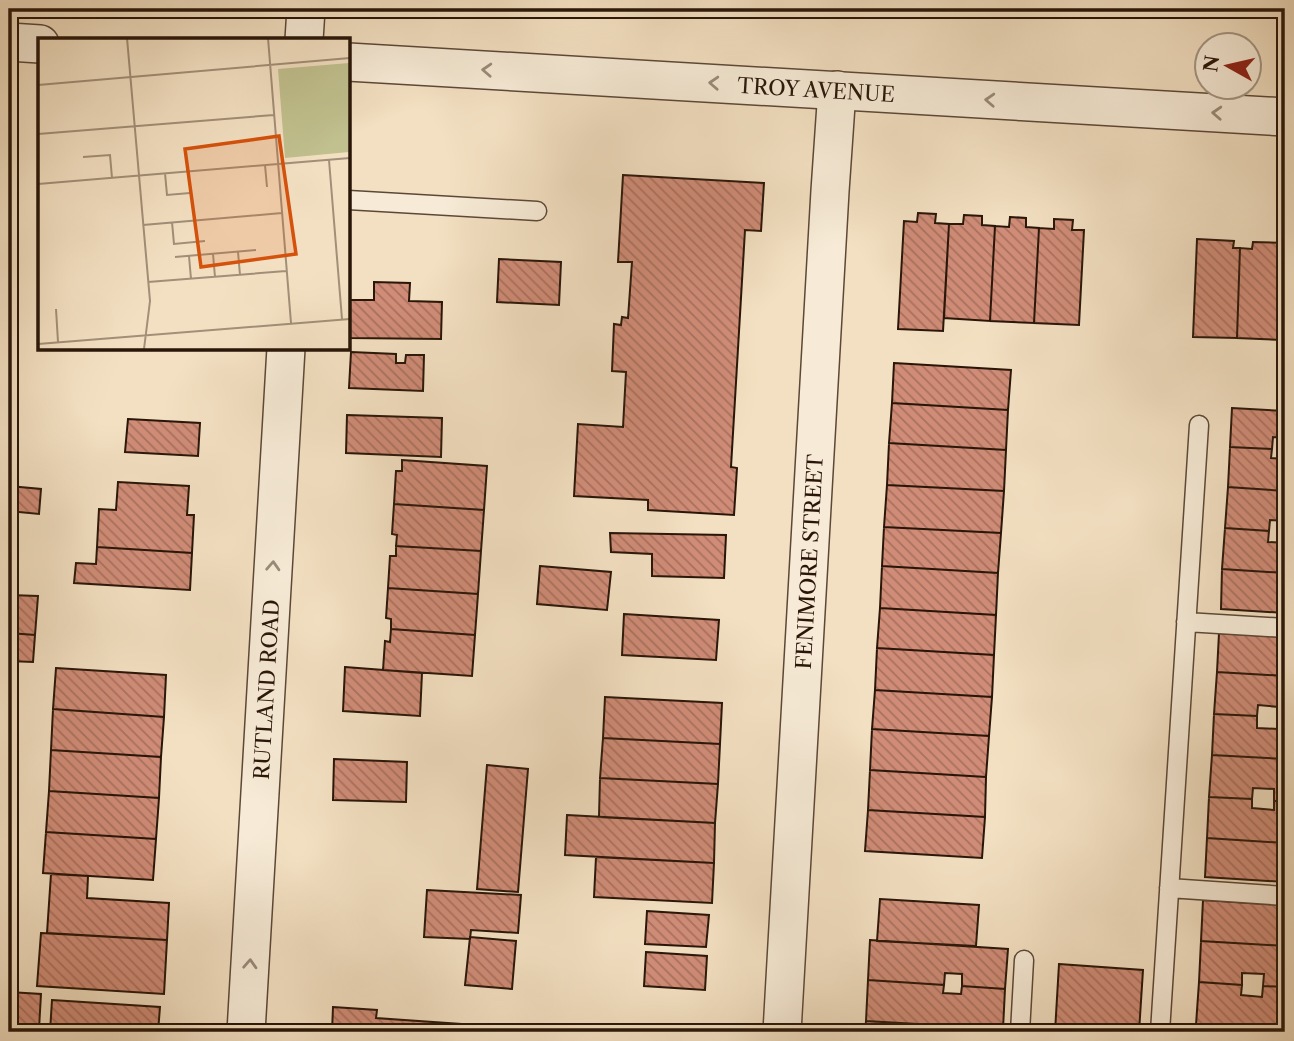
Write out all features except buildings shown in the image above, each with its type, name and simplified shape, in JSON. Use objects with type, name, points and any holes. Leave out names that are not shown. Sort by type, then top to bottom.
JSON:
[{"type":"street","points":[[304,38],[306,9]]},
{"type":"street","points":[[9,42],[38,44]]},
{"type":"street","name":"TROY AVENUE","points":[[350,62],[1285,117]]},
{"type":"street","name":"FENIMORE STREET","points":[[782,1032],[837,90]]},
{"type":"street","name":"RUTLAND ROAD","points":[[246,1032],[286,350]]},
{"type":"lane","points":[[350,200],[537,211]]},
{"type":"lane","points":[[1160,1032],[1199,425]]},
{"type":"lane","points":[[1186,622],[1285,628]]},
{"type":"lane","points":[[1169,888],[1285,895]]},
{"type":"lane","points":[[1020,1032],[1024,960]]}]
